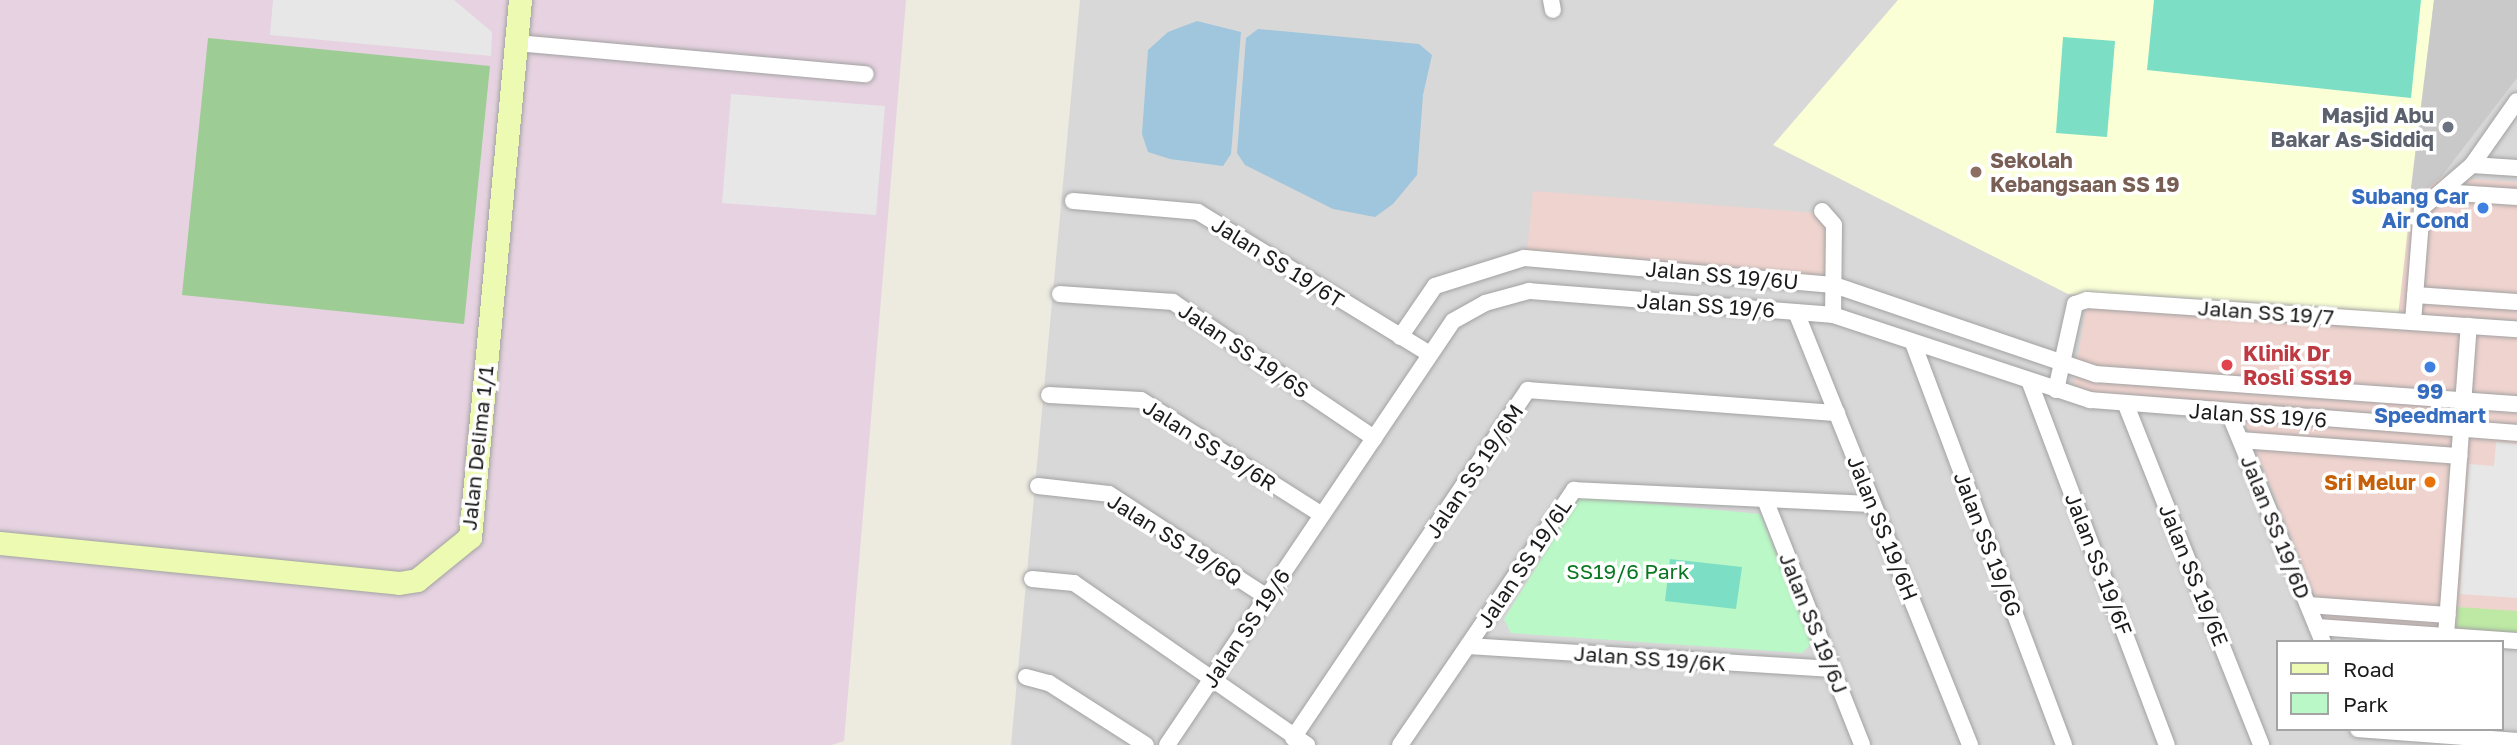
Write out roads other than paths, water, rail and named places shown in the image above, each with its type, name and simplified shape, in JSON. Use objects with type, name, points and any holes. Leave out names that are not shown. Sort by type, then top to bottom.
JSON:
[{"type":"street","name":"Jalan Delima 1/1","points":[[0,543],[399,583],[417,580],[470,537],[520,0]]},
{"type":"street","points":[[516,43],[866,74]]},
{"type":"street","points":[[2413,322],[2422,208],[2472,165],[2517,101]]},
{"type":"street","points":[[2472,165],[2517,168]]},
{"type":"street","points":[[2441,192],[2517,197]]},
{"type":"street","name":"Jalan SS 19/6T","points":[[1073,201],[1198,212],[1430,354]]},
{"type":"street","points":[[1822,211],[1834,225],[1833,315]]},
{"type":"street","name":"Jalan SS 19/6U","points":[[1400,338],[1435,286],[1524,258],[1834,285],[2063,363]]},
{"type":"street","name":"Jalan SS 19/6","points":[[1167,745],[1453,321],[1485,303],[1529,291],[1833,315],[2030,383],[2126,405],[2517,433]]},
{"type":"street","name":"Jalan SS 19/6S","points":[[1060,294],[1173,302],[1374,438]]},
{"type":"street","points":[[2415,295],[2517,302]]},
{"type":"street","name":"Jalan SS 19/7","points":[[2056,390],[2075,304],[2087,300],[2517,329]]},
{"type":"street","name":"Jalan SS 19/6H","points":[[1796,312],[1970,745]]},
{"type":"street","points":[[2446,636],[2469,326]]},
{"type":"street","name":"Jalan SS 19/6G","points":[[1913,343],[2064,745]]},
{"type":"street","points":[[2063,363],[2096,374],[2517,404]]},
{"type":"street","name":"Jalan SS 19/6F","points":[[2030,383],[2167,745]]},
{"type":"street","name":"Jalan SS 19/6M","points":[[1300,741],[1528,390],[1837,413]]},
{"type":"street","name":"Jalan SS 19/6R","points":[[1049,395],[1141,400],[1322,515]]},
{"type":"street","name":"Jalan SS 19/6E","points":[[2126,405],[2261,745]]},
{"type":"street","name":"Jalan SS 19/6D","points":[[2229,412],[2320,634]]},
{"type":"street","points":[[2241,440],[2459,456]]},
{"type":"street","name":"Jalan SS 19/6Q","points":[[1038,486],[1109,494],[1267,597]]},
{"type":"street","name":"Jalan SS 19/6L","points":[[1400,745],[1574,490],[1766,502],[1873,504]]},
{"type":"street","name":"Jalan SS 19/6J","points":[[1766,502],[1862,745]]},
{"type":"street","points":[[1032,579],[1073,583],[1300,741]]},
{"type":"street","points":[[2308,605],[2448,615]]},
{"type":"street","points":[[2320,634],[2517,640]]},
{"type":"street","name":"Jalan SS 19/6K","points":[[1468,646],[1832,669]]},
{"type":"street","points":[[1026,677],[1049,682],[1146,745]]},
{"type":"street","points":[[2384,731],[2517,741]]},
{"type":"water","points":[[1197,21],[1241,32],[1231,154],[1223,166],[1170,159],[1148,152],[1142,134],[1148,50],[1168,32]]},
{"type":"water","points":[[1258,29],[1419,44],[1432,55],[1423,95],[1417,175],[1393,204],[1375,217],[1333,209],[1245,165],[1237,153],[1246,38]]},
{"type":"place","name":"Masjid Abu Bakar As-Siddiq","points":[[2448,127]]},
{"type":"place","name":"Sekolah Kebangsaan SS 19","points":[[1976,172]]},
{"type":"place","name":"Subang Car Air Cond","points":[[2483,208]]},
{"type":"place","name":"Klinik Dr Rosli SS19","points":[[2227,365]]},
{"type":"place","name":"99 Speedmart","points":[[2430,367]]},
{"type":"place","name":"Sri Melur","points":[[2430,482]]},
{"type":"park label","name":"SS19/6 Park","points":[[1628,571]]}]
